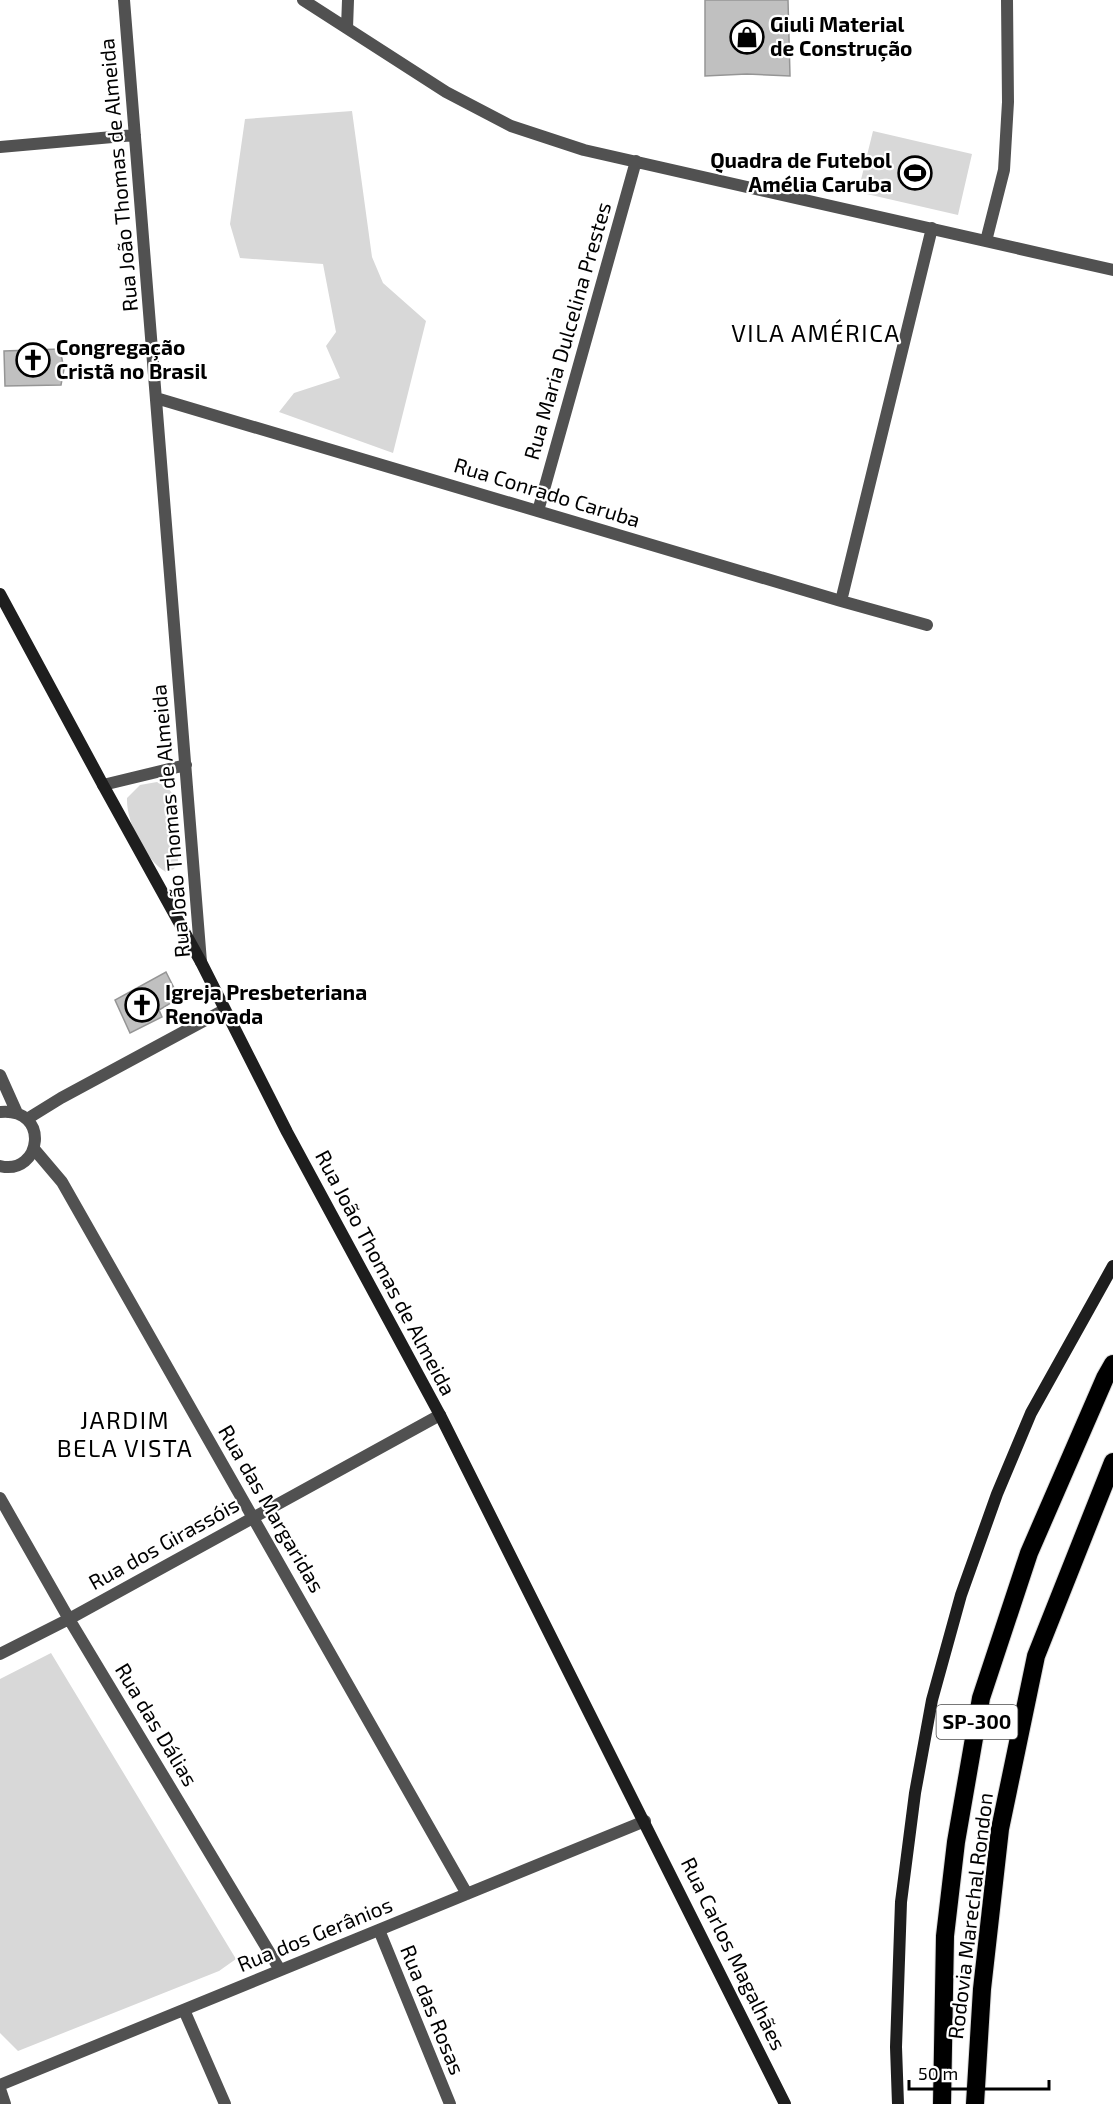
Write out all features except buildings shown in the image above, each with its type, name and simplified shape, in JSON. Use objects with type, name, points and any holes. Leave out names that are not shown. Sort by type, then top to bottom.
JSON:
[{"type":"highway","name":"Rodovia Marechal Rondon","points":[[942,2104],[945,1936],[956,1842],[981,1698],[1029,1553],[1113,1364]]},
{"type":"highway","name":"Rodovia Marechal Rondon","points":[[975,2104],[982,1989],[1000,1829],[1031,1679],[1036,1656],[1113,1462]]},
{"type":"street","name":"Rua João Thomas de Almeida","points":[[124,0],[201,962],[287,1132],[440,1415],[552,1641],[645,1821]]},
{"type":"street","points":[[303,0],[446,92],[511,126],[584,150],[1113,270]]},
{"type":"street","points":[[347,28],[348,0]]},
{"type":"street","points":[[986,241],[1004,170],[1008,102],[1007,0]]},
{"type":"street","points":[[0,147],[135,135]]},
{"type":"street","name":"Rua Maria Dulcelina Prestes","points":[[538,511],[636,161]]},
{"type":"street","points":[[841,602],[932,228]]},
{"type":"street","name":"Rua Conrado Caruba","points":[[156,398],[841,602],[927,625]]},
{"type":"street","points":[[0,594],[201,962]]},
{"type":"street","points":[[103,785],[186,765]]},
{"type":"street","points":[[0,1112],[22,1116],[61,1098],[224,1010]]},
{"type":"street","points":[[0,1074],[22,1116],[35,1133],[34,1149],[22,1163],[14,1166],[0,1166]]},
{"type":"street","name":"Rua das Margaridas","points":[[34,1149],[62,1182],[467,1894]]},
{"type":"street","points":[[897,2104],[896,2047],[901,1902],[915,1793],[932,1701],[961,1595],[997,1494],[1031,1413],[1113,1266]]},
{"type":"street","name":"Rua dos Girassóis","points":[[0,1654],[440,1415]]},
{"type":"street","name":"Rua das Dálias","points":[[0,1498],[69,1618],[280,1970]]},
{"type":"street","name":"Rua dos Gerânios","points":[[0,2087],[645,1821]]},
{"type":"street","name":"Rua Carlos Magalhães","points":[[645,1821],[785,2104]]},
{"type":"street","name":"Rua das Rosas","points":[[379,1930],[450,2104]]},
{"type":"street","points":[[184,2010],[225,2104]]},
{"type":"street","points":[[0,2087],[5,2104]]},
{"type":"shaded area","points":[[352,111],[372,257],[383,283],[426,321],[393,453],[279,412],[294,393],[340,378],[326,346],[336,332],[323,264],[240,258],[230,224],[245,119]]},
{"type":"shaded area","name":"Quadra de Futebol Amélia Caruba","points":[[873,131],[972,154],[958,215],[858,192]]},
{"type":"shaded area","points":[[157,782],[168,788],[175,797],[178,862],[174,869],[166,872],[151,859],[138,840],[130,818],[127,798],[140,785]]},
{"type":"shaded area","points":[[51,1653],[236,1959],[219,1971],[18,2051],[0,2033],[0,1679]]},
{"type":"place","name":"Giuli Material de Construção","points":[[747,37]]},
{"type":"place","name":"Quadra de Futebol Amélia Caruba","points":[[915,173]]},
{"type":"place","name":"Congregação Cristã no Brasil","points":[[33,360]]},
{"type":"place","name":"Igreja Presbeteriana Renovada","points":[[142,1005]]},
{"type":"district","name":"VILA AMÉRICA","points":[[816,334]]},
{"type":"district","name":"JARDIM BELA VISTA","points":[[125,1435]]}]
